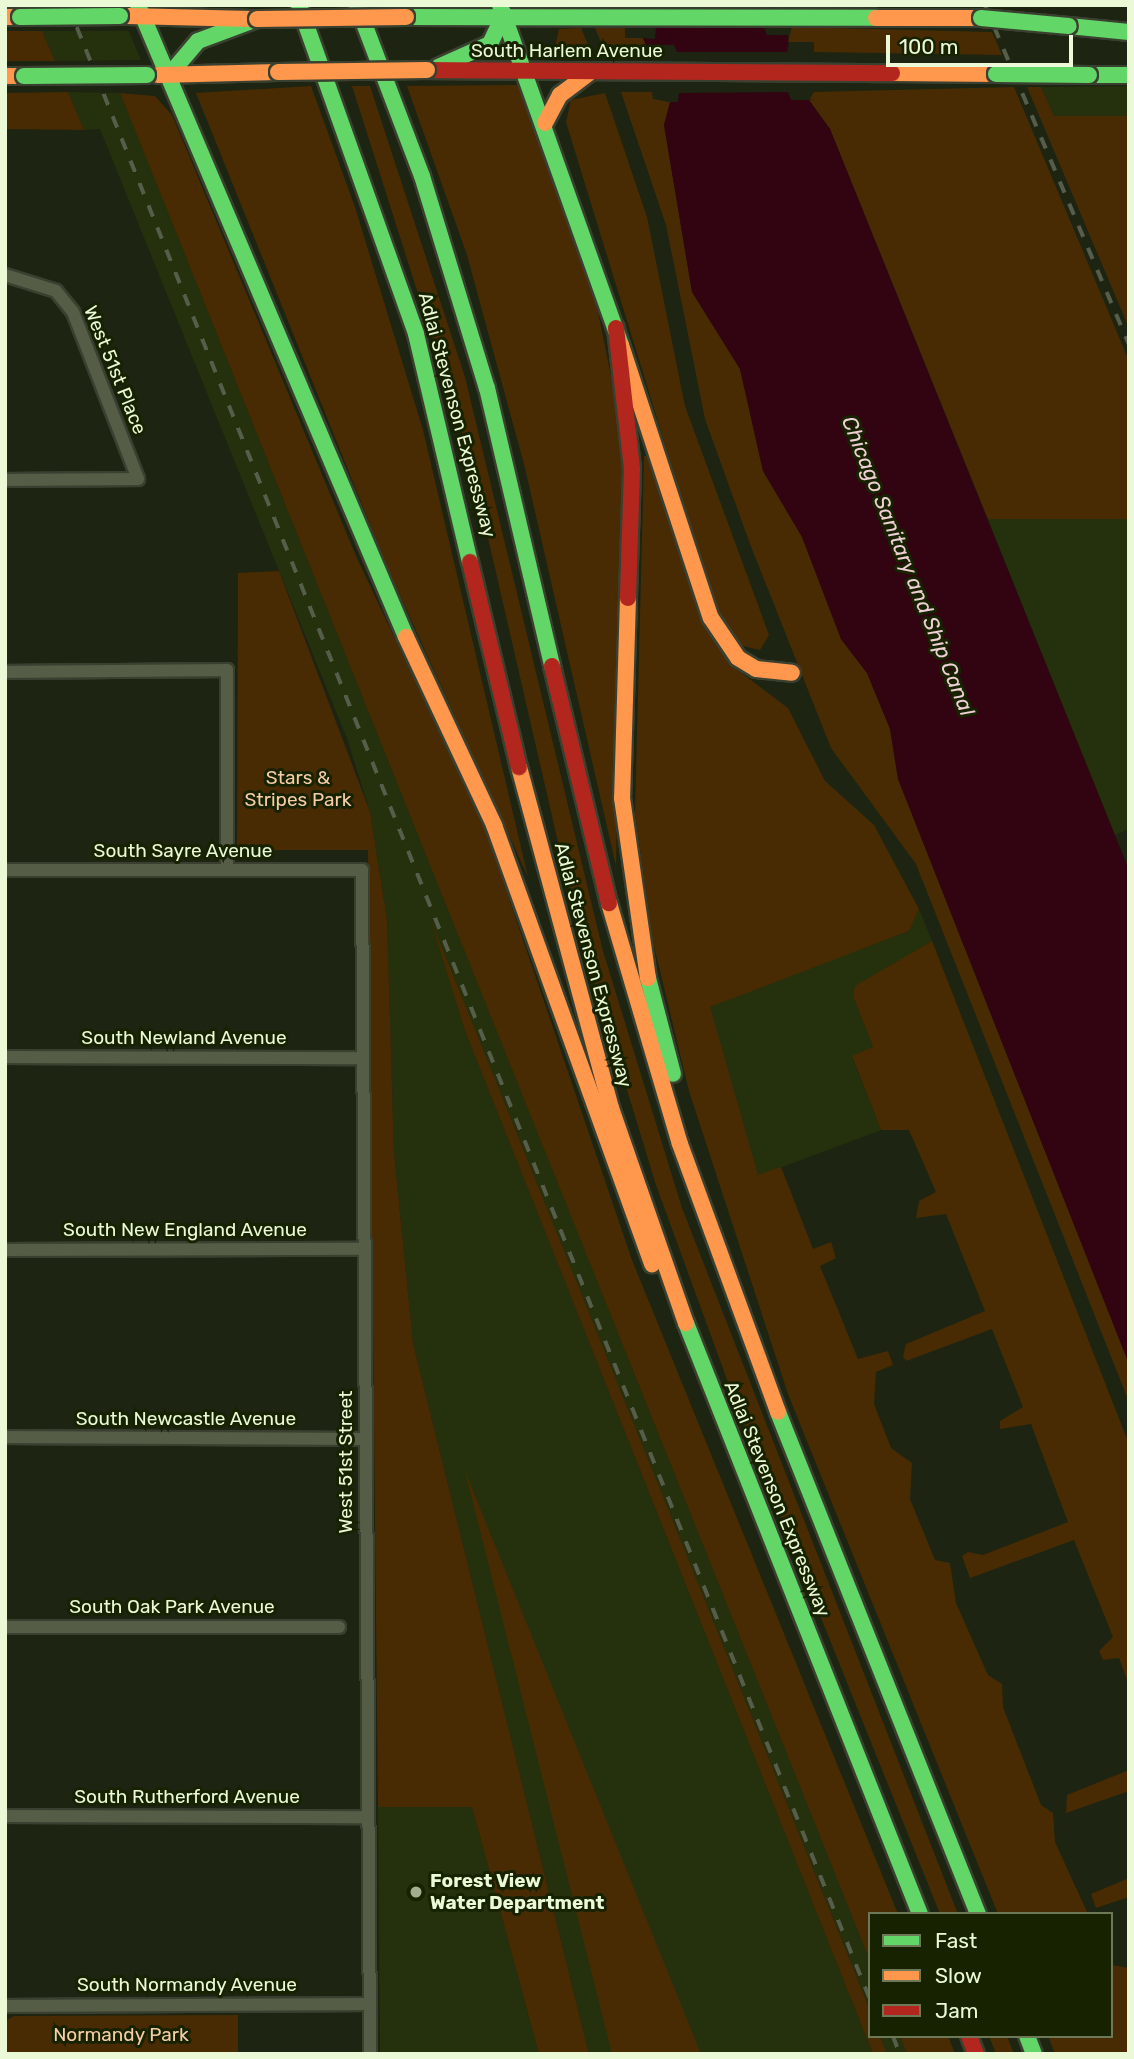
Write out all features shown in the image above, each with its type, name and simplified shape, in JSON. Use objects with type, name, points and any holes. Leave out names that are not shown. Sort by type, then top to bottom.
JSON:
[{"type":"main road","name":"Adlai Stevenson Expressway","points":[[299,5],[416,334],[574,982],[695,1348],[919,1912]]},
{"type":"main road","name":"Adlai Stevenson Expressway","points":[[357,5],[462,299],[519,516],[602,880],[714,1244],[977,1912]]},
{"type":"main road","points":[[427,71],[480,51],[496,37],[502,10]]},
{"type":"main road","points":[[502,10],[545,123],[616,328],[711,618],[738,658],[756,669],[792,673]]},
{"type":"main road","name":"South Harlem Avenue","points":[[5,17],[141,11],[257,19],[406,17],[502,10],[564,14],[926,15],[1129,32]]},
{"type":"main road","points":[[141,11],[170,74],[385,590],[494,825],[632,1223],[695,1348]]},
{"type":"main road","points":[[170,74],[198,41],[257,19]]},
{"type":"main road","name":"South Harlem Avenue","points":[[5,76],[427,71],[1129,75]]},
{"type":"main road","points":[[545,123],[560,95],[589,73]]},
{"type":"main road","points":[[616,328],[632,469],[621,739],[627,855],[645,965],[714,1244]]},
{"type":"street","name":"West 51st Place","points":[[5,275],[56,291],[73,312],[138,479],[5,480]]},
{"type":"street","points":[[5,672],[227,670],[227,870]]},
{"type":"street","name":"South Sayre Avenue","points":[[5,870],[362,870]]},
{"type":"street","name":"West 51st Street","points":[[362,870],[370,2054]]},
{"type":"street","name":"South Newland Avenue","points":[[5,1057],[363,1058]]},
{"type":"street","name":"South New England Avenue","points":[[5,1250],[364,1249]]},
{"type":"street","name":"South Newcastle Avenue","points":[[5,1437],[366,1439]]},
{"type":"street","name":"South Oak Park Avenue","points":[[5,1627],[338,1627]]},
{"type":"street","name":"South Rutherford Avenue","points":[[5,1816],[368,1817]]},
{"type":"street","name":"South Normandy Avenue","points":[[5,2006],[369,2004]]},
{"type":"shaded area","points":[[42,31],[129,31],[141,60],[55,61]]},
{"type":"shaded area","points":[[1129,86],[1129,117],[1054,116],[1041,87]]},
{"type":"shaded area","points":[[68,92],[120,93],[868,1956],[868,2005],[431,921],[465,1031],[873,2054],[589,2054],[413,1343],[394,1153],[387,919],[370,812],[348,741],[100,129],[84,130]]},
{"type":"shaded area","points":[[988,519],[1129,519],[1129,829],[1115,835]]},
{"type":"shaded area","points":[[919,909],[932,941],[855,987],[853,996],[873,1047],[852,1057],[881,1130],[758,1176],[709,1007],[909,931]]},
{"type":"shaded area","points":[[378,1807],[472,1807],[539,2054],[380,2054]]},
{"type":"shaded area","points":[[881,2038],[901,2038],[907,2054],[887,2054]]},
{"type":"green space","points":[[792,27],[992,32],[1002,55],[814,52],[814,42],[788,42]]},
{"type":"green space","points":[[581,28],[591,52],[555,47],[559,29]]},
{"type":"green space","points":[[595,28],[625,28],[625,38],[643,38],[649,52],[605,52]]},
{"type":"green space","points":[[5,31],[42,31],[55,61],[5,61]]},
{"type":"green space","points":[[520,85],[595,297],[617,406],[624,464],[616,866],[525,468],[467,255],[407,86]]},
{"type":"green space","points":[[311,86],[355,207],[423,430],[528,877],[388,569],[196,93]]},
{"type":"green space","points":[[352,86],[370,86],[465,377],[603,951],[682,1208],[957,1912],[939,1912],[744,1426],[656,1185],[578,929],[468,451]]},
{"type":"green space","points":[[1014,87],[1129,361],[1129,519],[988,519],[830,129],[809,100],[814,92]]},
{"type":"green space","points":[[1027,87],[1041,87],[1054,116],[1129,116],[1129,328]]},
{"type":"green space","points":[[68,92],[84,130],[5,129],[5,93]]},
{"type":"green space","points":[[621,92],[652,92],[653,99],[670,102],[664,125],[692,292],[740,369],[763,471],[802,537],[841,639],[867,673],[890,729],[898,779],[1129,1364],[1129,1402],[916,864],[831,748],[750,544],[705,419],[666,225]]},
{"type":"green space","points":[[120,93],[155,96],[172,115],[356,556],[487,834],[632,1260],[897,1912],[868,1912],[868,1956]]},
{"type":"green space","points":[[605,93],[647,217],[685,406],[769,635],[760,650],[743,646],[717,614],[566,122],[571,100]]},
{"type":"green space","points":[[652,455],[709,626],[731,665],[788,708],[825,781],[874,825],[919,909],[909,931],[710,1007],[758,1175],[781,1167],[813,1249],[831,1242],[836,1258],[820,1266],[858,1359],[888,1351],[893,1365],[876,1372],[874,1404],[891,1448],[912,1463],[910,1499],[935,1560],[950,1563],[956,1603],[988,1675],[1002,1684],[1003,1707],[1041,1805],[1053,1813],[1055,1842],[1087,1912],[997,1912],[788,1394],[689,1091],[653,942],[635,814],[644,456]]},
{"type":"green space","name":"Stars & Stripes Park","points":[[279,571],[370,812],[387,919],[394,1153],[413,1343],[589,2054],[539,2054],[472,1807],[378,1807],[368,850],[237,850],[238,573]]},
{"type":"green space","points":[[430,918],[868,2005],[868,2038],[881,2038],[887,2054],[873,2054],[465,1031]]},
{"type":"green space","points":[[932,941],[1129,1444],[1129,1685],[1119,1658],[1103,1660],[1099,1651],[1113,1637],[1074,1540],[970,1578],[962,1556],[968,1552],[983,1555],[1068,1522],[1031,1424],[1000,1429],[1000,1421],[1023,1407],[992,1329],[906,1361],[903,1356],[906,1344],[985,1311],[946,1214],[916,1218],[919,1201],[936,1192],[909,1130],[881,1130],[852,1056],[873,1047],[853,996],[855,986]]},
{"type":"green space","points":[[465,1471],[701,2054],[612,2054]]},
{"type":"green space","points":[[1129,1770],[1129,1791],[1066,1813],[1067,1795]]},
{"type":"green space","points":[[1129,1878],[1129,1897],[1096,1908],[1091,1894]]},
{"type":"green space","points":[[1113,1965],[1129,1968],[1129,2054],[1055,2054],[1049,2038],[1113,2038]]},
{"type":"green space","name":"Normandy Park","points":[[238,2015],[238,2054],[5,2054],[5,2021],[14,2016]]},
{"type":"green space","points":[[901,2038],[949,2038],[955,2054],[907,2054]]},
{"type":"green space","points":[[990,2038],[1008,2038],[1014,2054],[996,2054]]},
{"type":"water","name":"Chicago Sanitary and Ship Canal","points":[[619,5],[764,5],[767,35],[788,35],[791,99],[809,100],[830,129],[1129,870],[1129,1364],[898,779],[890,729],[867,673],[841,639],[802,537],[763,471],[740,369],[692,292],[664,125],[670,102],[643,38]]},
{"type":"pier","points":[[615,5],[768,5],[769,32],[791,35],[767,35],[764,28],[656,28],[655,39],[639,38]]},
{"type":"pier","points":[[788,42],[794,96],[814,100],[791,100],[788,92],[679,93],[678,102],[666,102],[645,52],[652,52],[652,45],[674,45],[677,52],[787,52]]},
{"type":"railway","points":[[68,5],[868,1994]]},
{"type":"railway","points":[[985,5],[1129,345]]},
{"type":"railway","points":[[894,2038],[900,2054]]},
{"type":"traffic: fast","points":[[138,5],[406,637]]},
{"type":"traffic: fast","points":[[299,5],[416,334],[470,562]]},
{"type":"traffic: fast","points":[[357,5],[422,176],[487,388],[552,666]]},
{"type":"traffic: fast","points":[[500,5],[621,345]]},
{"type":"traffic: fast","points":[[438,67],[490,44],[504,14]]},
{"type":"traffic: fast","points":[[20,17],[120,16]]},
{"type":"traffic: fast","points":[[406,17],[876,18]]},
{"type":"traffic: fast","points":[[981,18],[1069,26]]},
{"type":"traffic: fast","points":[[170,74],[198,41],[257,19]]},
{"type":"traffic: fast","points":[[1069,26],[1129,32]]},
{"type":"traffic: fast","points":[[996,74],[1089,75]]},
{"type":"traffic: fast","points":[[24,76],[147,75]]},
{"type":"traffic: fast","points":[[1089,75],[1129,75]]},
{"type":"traffic: fast","points":[[648,978],[673,1074]]},
{"type":"traffic: fast","points":[[686,1323],[919,1912]]},
{"type":"traffic: fast","points":[[778,1412],[977,1912]]},
{"type":"traffic: fast","points":[[1028,2038],[1034,2054]]},
{"type":"traffic: slow","points":[[128,16],[252,19]]},
{"type":"traffic: slow","points":[[5,17],[20,17]]},
{"type":"traffic: slow","points":[[257,19],[406,17]]},
{"type":"traffic: slow","points":[[876,18],[981,18]]},
{"type":"traffic: slow","points":[[278,72],[427,70]]},
{"type":"traffic: slow","points":[[158,75],[278,72]]},
{"type":"traffic: slow","points":[[545,123],[560,95],[589,73]]},
{"type":"traffic: slow","points":[[892,73],[996,74]]},
{"type":"traffic: slow","points":[[5,76],[24,76]]},
{"type":"traffic: slow","points":[[621,345],[711,618],[738,658],[756,669],[792,673]]},
{"type":"traffic: slow","points":[[628,598],[622,798],[648,978]]},
{"type":"traffic: slow","points":[[406,637],[494,825],[652,1264]]},
{"type":"traffic: slow","points":[[519,767],[611,1108],[686,1323]]},
{"type":"traffic: slow","points":[[609,903],[680,1144],[778,1412]]},
{"type":"traffic: jam","points":[[427,70],[892,73]]},
{"type":"traffic: jam","points":[[616,328],[632,469],[628,598]]},
{"type":"traffic: jam","points":[[470,562],[519,767]]},
{"type":"traffic: jam","points":[[552,666],[609,903]]},
{"type":"traffic: jam","points":[[970,2038],[976,2054]]},
{"type":"place","name":"Forest View Water Department","points":[[416,1892]]}]
